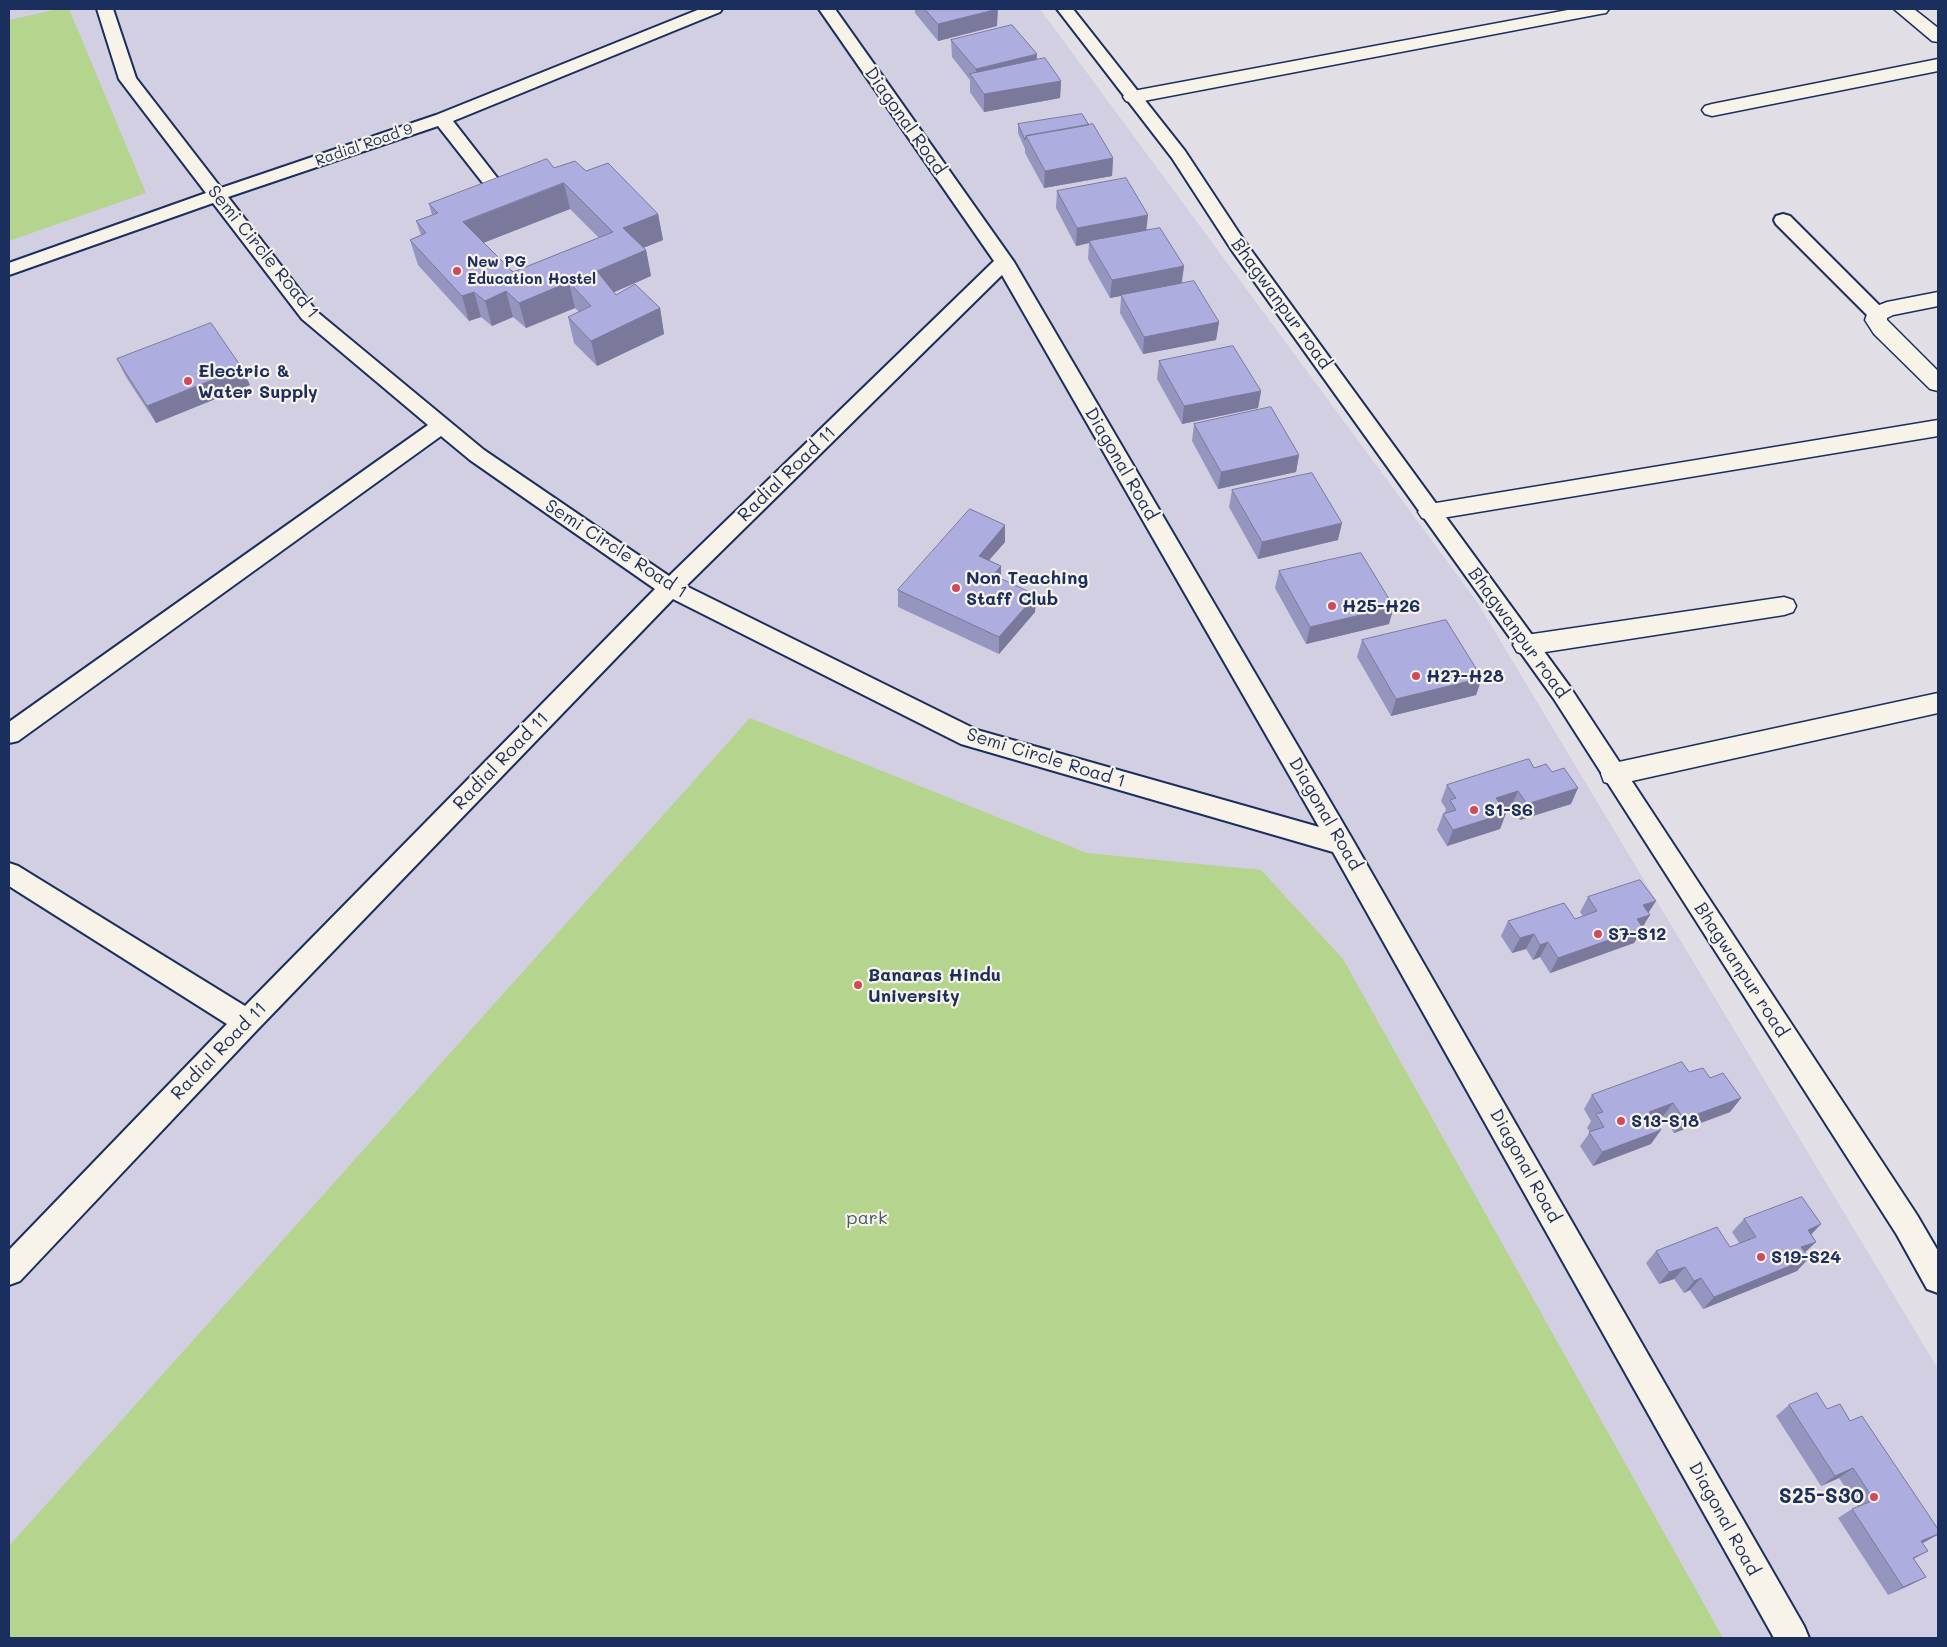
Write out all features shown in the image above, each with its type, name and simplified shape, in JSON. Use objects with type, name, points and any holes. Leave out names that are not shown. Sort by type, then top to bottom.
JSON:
[{"type":"street","points":[[1133,97],[1600,9]]},
{"type":"street","points":[[1903,9],[1938,37]]},
{"type":"street","points":[[1712,110],[1938,65]]},
{"type":"street","points":[[1938,299],[1887,309],[1877,314],[1876,320],[1882,329],[1938,384]]},
{"type":"street","points":[[1430,512],[1938,428]]},
{"type":"street","points":[[1526,645],[1784,606]]},
{"type":"street","points":[[1614,774],[1938,703]]},
{"type":"lane","name":"Semi Circle Road 1","points":[[105,9],[128,79],[309,315],[477,455],[670,588],[970,737],[1342,844]]},
{"type":"lane","name":"Radial Road 9","points":[[9,269],[217,195],[442,119],[714,9]]},
{"type":"lane","name":"Diagonal Road","points":[[826,9],[1004,262],[1342,844],[1792,1638]]},
{"type":"lane","name":"Bhagwanpur road","points":[[1065,9],[1179,155],[1238,245],[1562,693],[1896,1208],[1938,1279]]},
{"type":"lane","points":[[442,119],[503,197]]},
{"type":"lane","points":[[1783,220],[1877,314]]},
{"type":"lane","name":"Radial Road 11","points":[[9,1271],[247,1022],[670,588],[1004,262]]},
{"type":"lane","points":[[9,734],[441,426]]},
{"type":"lane","points":[[9,873],[247,1022]]},
{"type":"shaded area","name":"Banaras Hindu University","points":[[9,9],[1040,9],[1477,602],[1938,1369],[1938,1638],[9,1638]]},
{"type":"green space","points":[[58,9],[69,9],[146,193],[9,241],[9,20]]},
{"type":"green space","name":"park","points":[[750,718],[1087,853],[1261,870],[1343,959],[1723,1638],[9,1638],[9,1546]]},
{"type":"building","points":[[925,9],[998,9],[938,24]]},
{"type":"building","points":[[1012,25],[1037,54],[976,69],[951,40]]},
{"type":"building","points":[[1045,58],[1061,81],[984,94],[970,74]]},
{"type":"building","points":[[1082,114],[1089,125],[1026,136],[1025,140],[1018,124]]},
{"type":"building","points":[[1093,124],[1113,158],[1045,171],[1026,136]]},
{"type":"building","points":[[547,159],[554,168],[575,161],[586,171],[608,163],[658,214],[623,228],[646,250],[597,271],[616,295],[635,284],[660,308],[591,341],[568,317],[591,306],[569,282],[519,303],[506,291],[485,301],[474,292],[462,296],[410,240],[426,233],[416,221],[438,213],[429,204]],"holes":[[[564,183],[613,232],[513,272],[463,222]]]},
{"type":"building","points":[[1126,178],[1148,215],[1077,228],[1057,191]]},
{"type":"building","points":[[1160,228],[1184,266],[1112,280],[1089,241]]},
{"type":"building","points":[[1194,281],[1219,322],[1144,337],[1121,295]]},
{"type":"building","name":"Electric & Water Supply","points":[[211,323],[242,368],[147,406],[117,359]]},
{"type":"building","points":[[1233,346],[1261,391],[1184,406],[1159,361]]},
{"type":"building","points":[[1271,407],[1299,455],[1221,472],[1194,424]]},
{"type":"building","points":[[1312,473],[1342,523],[1262,542],[1232,490]]},
{"type":"building","name":"Non Teaching Staff Club","points":[[970,509],[1005,525],[979,556],[1001,566],[993,575],[1036,595],[999,637],[898,590]]},
{"type":"building","name":"H25-H26","points":[[1361,553],[1394,607],[1310,627],[1279,571]]},
{"type":"building","name":"H27-H28","points":[[1446,620],[1482,678],[1396,699],[1362,640]]},
{"type":"building","points":[[1529,759],[1534,768],[1546,764],[1552,772],[1564,768],[1578,788],[1527,804],[1518,791],[1496,798],[1506,813],[1453,830],[1443,814],[1456,810],[1450,800],[1456,798],[1447,785]]},
{"type":"building","name":"S7-S12","points":[[1640,880],[1656,901],[1643,905],[1650,915],[1637,919],[1643,928],[1558,958],[1548,942],[1540,945],[1534,934],[1520,938],[1508,921],[1564,903],[1575,919],[1597,911],[1588,897]]},
{"type":"building","name":"S13-S18","points":[[1682,1062],[1689,1072],[1703,1068],[1710,1078],[1723,1073],[1741,1098],[1684,1119],[1673,1103],[1649,1112],[1661,1130],[1602,1152],[1589,1132],[1604,1127],[1596,1114],[1603,1112],[1592,1095]]},
{"type":"building","name":"S19-S24","points":[[1802,1197],[1821,1224],[1808,1230],[1816,1242],[1801,1247],[1809,1258],[1714,1297],[1701,1278],[1694,1281],[1685,1267],[1669,1272],[1656,1251],[1717,1227],[1730,1247],[1756,1237],[1744,1219]]},
{"type":"building","name":"S25-S30","points":[[1817,1393],[1827,1409],[1840,1404],[1850,1421],[1862,1416],[1938,1529],[1938,1534],[1921,1541],[1928,1551],[1913,1558],[1926,1577],[1903,1587],[1852,1509],[1874,1500],[1853,1468],[1835,1476],[1789,1405]]},
{"type":"place","name":"New PG Education Hostel","points":[[457,271]]},
{"type":"place","name":"Electric & Water Supply","points":[[188,381]]},
{"type":"place","name":"Non Teaching Staff Club","points":[[956,588]]},
{"type":"place","name":"H25-H26","points":[[1332,606]]},
{"type":"place","name":"H27-H28","points":[[1416,676]]},
{"type":"place","name":"S1-S6","points":[[1474,810]]},
{"type":"place","name":"S7-S12","points":[[1598,934]]},
{"type":"place","name":"Banaras Hindu University","points":[[858,985]]},
{"type":"place","name":"S13-S18","points":[[1621,1121]]},
{"type":"place","name":"S19-S24","points":[[1761,1257]]},
{"type":"place","name":"S25-S30","points":[[1874,1497]]}]
